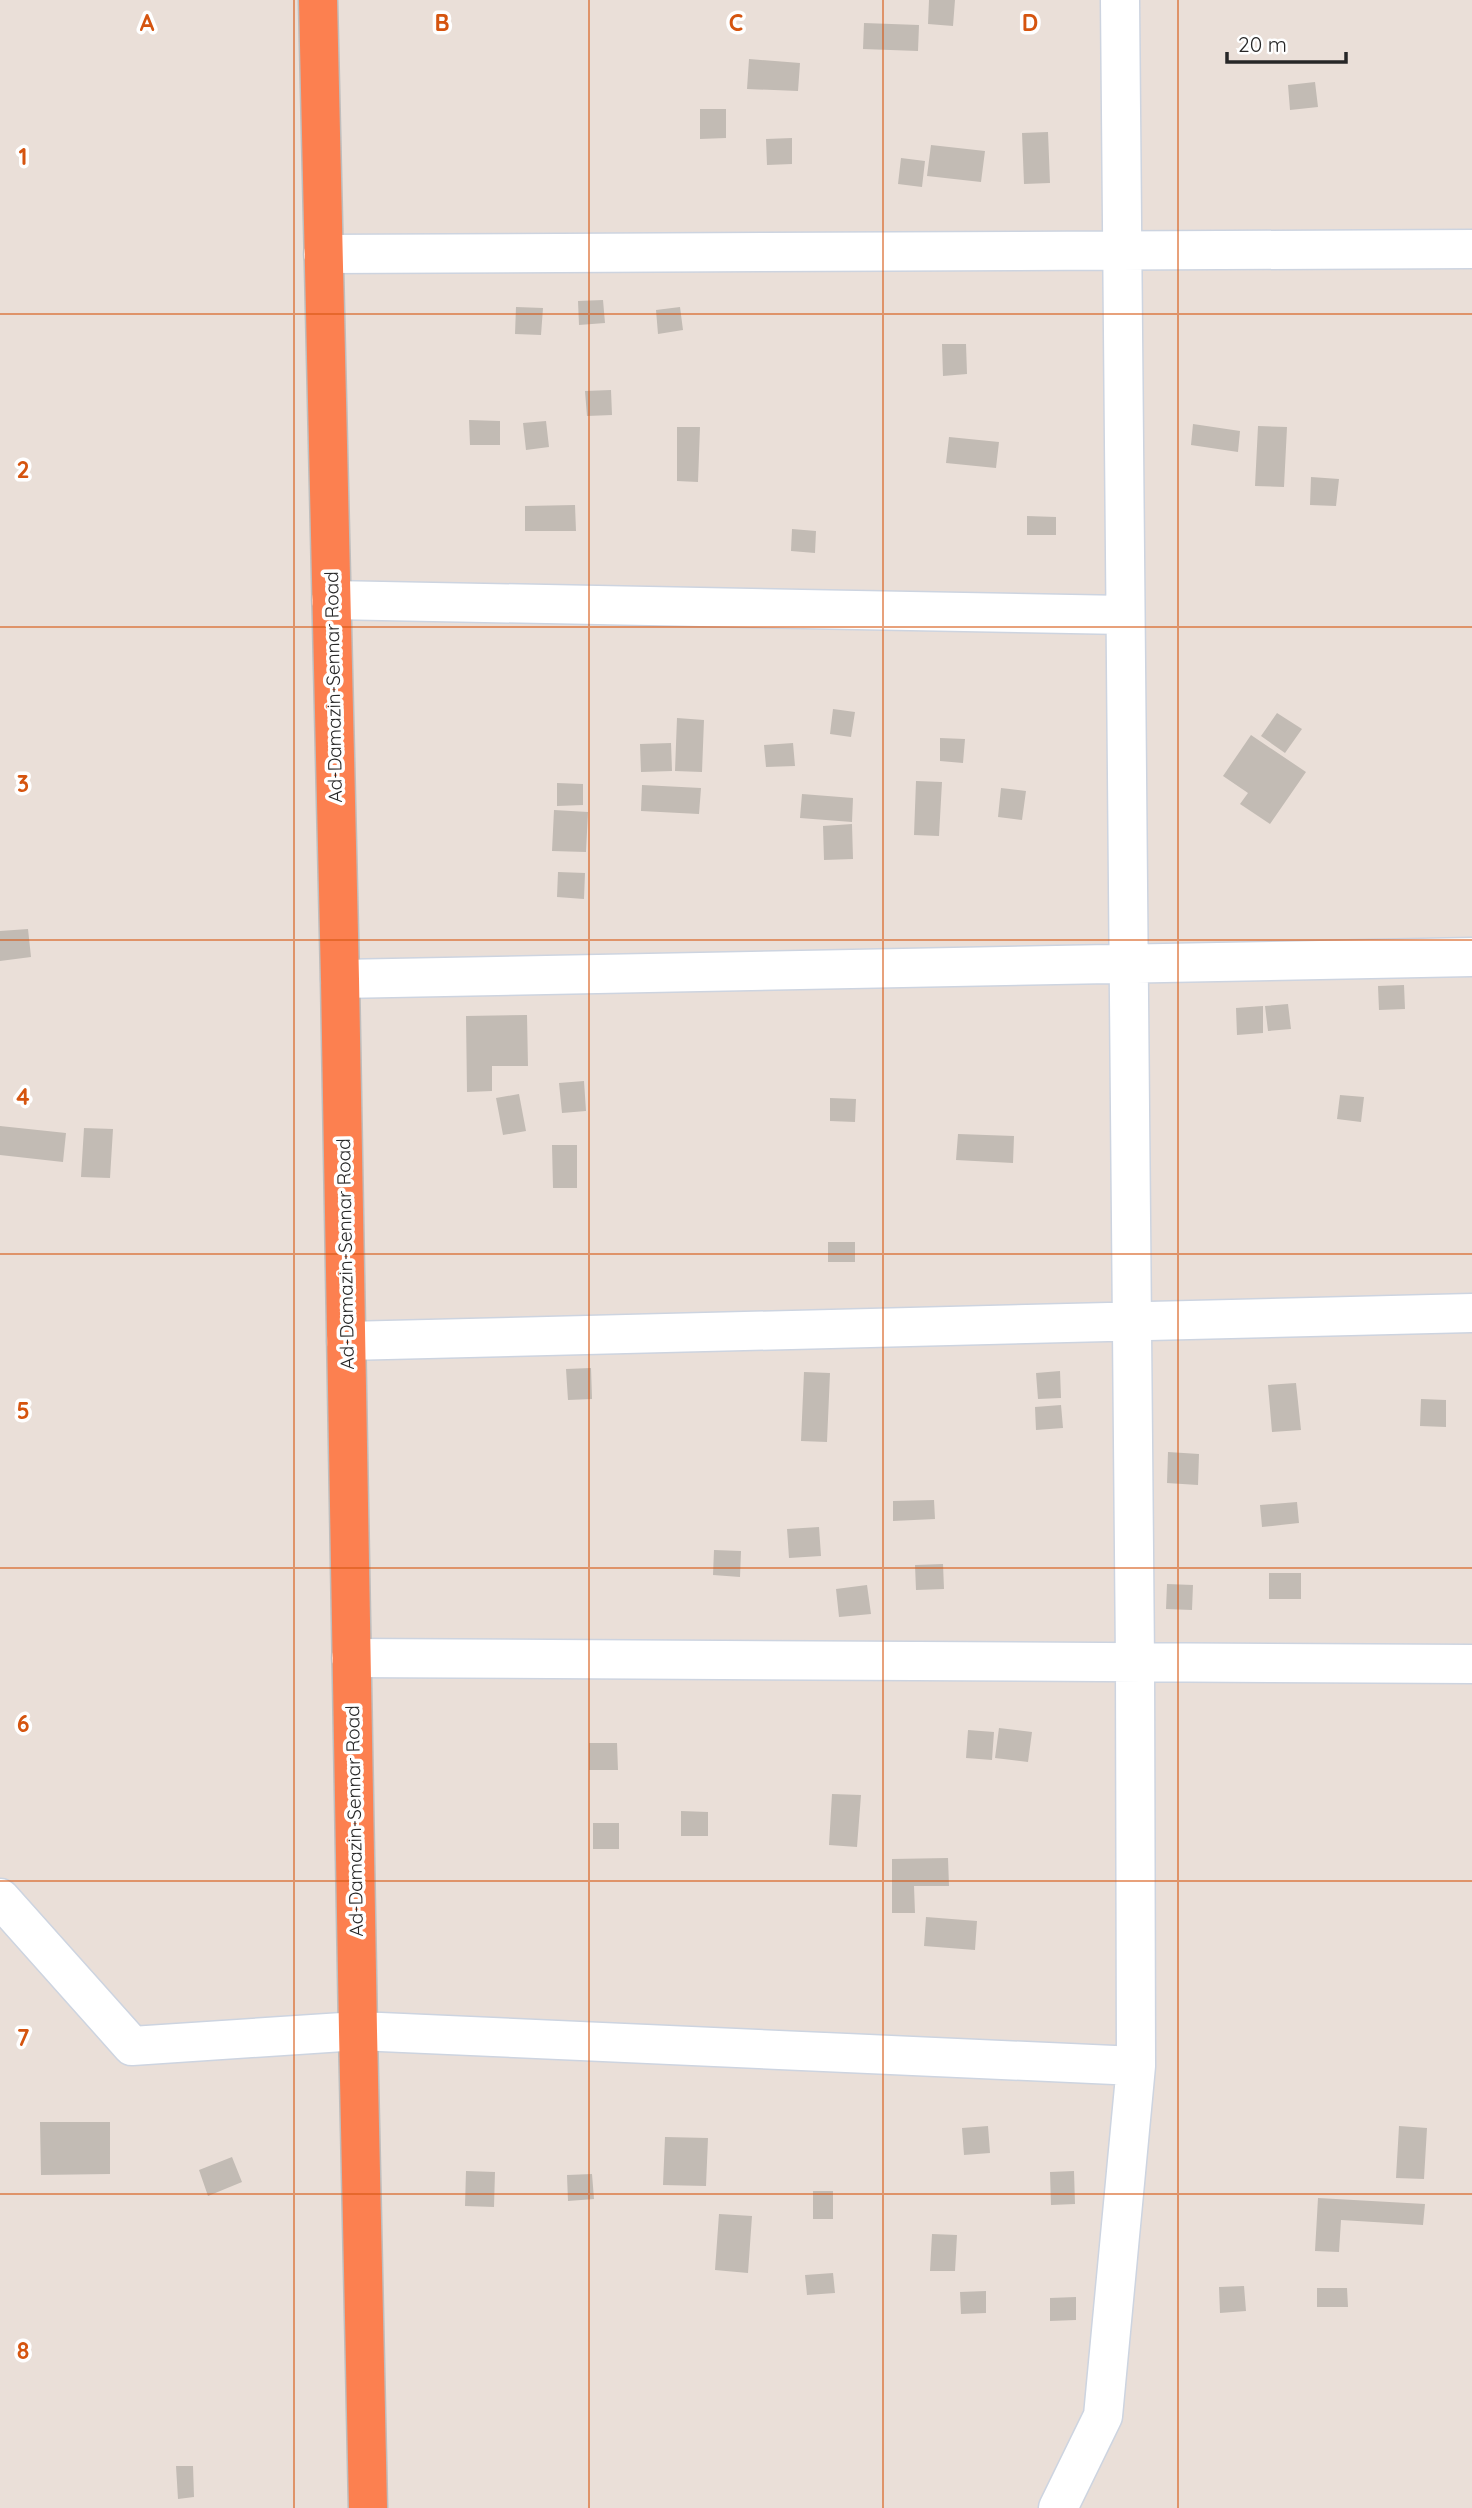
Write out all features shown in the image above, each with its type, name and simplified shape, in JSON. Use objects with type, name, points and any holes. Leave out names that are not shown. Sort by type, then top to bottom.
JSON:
[{"type":"highway","name":"Ad-Damazin-Sennar Road","points":[[318,0],[340,979],[368,2508]]},
{"type":"street","points":[[1058,2508],[1103,2416],[1136,2066],[1135,1662],[1120,0]]},
{"type":"street","points":[[323,254],[1472,249]]},
{"type":"street","points":[[331,600],[1125,615]]},
{"type":"street","points":[[340,979],[1472,957]]},
{"type":"street","points":[[346,1341],[1472,1313]]},
{"type":"street","points":[[351,1658],[1472,1664]]},
{"type":"street","points":[[0,1898],[132,2046],[358,2031],[1136,2066]]},
{"type":"building","points":[[929,0],[955,0],[953,26],[928,24]]},
{"type":"building","points":[[864,23],[919,25],[918,51],[863,49]]},
{"type":"building","points":[[749,59],[800,63],[798,91],[747,89]]},
{"type":"building","points":[[1315,82],[1318,107],[1290,110],[1288,85]]},
{"type":"building","points":[[700,109],[726,109],[726,138],[700,139]]},
{"type":"building","points":[[1048,132],[1050,183],[1024,184],[1022,133]]},
{"type":"building","points":[[792,138],[792,164],[767,165],[766,139]]},
{"type":"building","points":[[931,145],[985,151],[981,182],[927,176]]},
{"type":"building","points":[[901,158],[925,161],[922,187],[898,184]]},
{"type":"building","points":[[603,300],[605,323],[579,325],[578,301]]},
{"type":"building","points":[[516,307],[543,308],[541,335],[515,334]]},
{"type":"building","points":[[680,307],[683,330],[658,334],[656,310]]},
{"type":"building","points":[[942,344],[966,344],[967,374],[943,376]]},
{"type":"building","points":[[611,390],[612,415],[587,416],[585,391]]},
{"type":"building","points":[[469,420],[500,421],[500,445],[470,445]]},
{"type":"building","points":[[546,421],[549,447],[526,450],[523,423]]},
{"type":"building","points":[[1193,424],[1240,431],[1238,452],[1191,445]]},
{"type":"building","points":[[1258,426],[1287,427],[1284,487],[1255,486]]},
{"type":"building","points":[[677,427],[700,427],[698,482],[677,481]]},
{"type":"building","points":[[949,437],[999,442],[996,468],[946,463]]},
{"type":"building","points":[[1311,477],[1339,479],[1336,506],[1310,505]]},
{"type":"building","points":[[575,505],[576,531],[525,531],[525,506]]},
{"type":"building","points":[[1027,516],[1056,517],[1056,535],[1027,535]]},
{"type":"building","points":[[792,529],[816,531],[815,553],[791,551]]},
{"type":"building","points":[[833,709],[855,712],[851,737],[830,734]]},
{"type":"building","points":[[1277,713],[1302,729],[1285,753],[1261,736]]},
{"type":"building","points":[[677,718],[704,720],[702,772],[675,771]]},
{"type":"building","points":[[1251,735],[1306,772],[1270,824],[1240,804],[1248,793],[1223,776]]},
{"type":"building","points":[[940,738],[965,739],[963,763],[940,761]]},
{"type":"building","points":[[671,743],[672,771],[641,772],[640,744]]},
{"type":"building","points":[[793,743],[795,766],[766,767],[764,745]]},
{"type":"building","points":[[916,781],[942,782],[939,836],[914,835]]},
{"type":"building","points":[[557,783],[583,784],[583,805],[557,806]]},
{"type":"building","points":[[642,785],[701,788],[699,814],[641,811]]},
{"type":"building","points":[[1001,788],[1026,791],[1022,820],[998,817]]},
{"type":"building","points":[[802,794],[853,798],[852,822],[800,818]]},
{"type":"building","points":[[554,810],[588,812],[586,852],[552,851]]},
{"type":"building","points":[[852,824],[853,859],[824,860],[823,826]]},
{"type":"building","points":[[558,872],[585,873],[584,899],[557,897]]},
{"type":"building","points":[[28,929],[31,957],[0,961],[0,931]]},
{"type":"building","points":[[1404,985],[1405,1009],[1379,1010],[1378,986]]},
{"type":"building","points":[[1288,1004],[1291,1029],[1268,1031],[1265,1006]]},
{"type":"building","points":[[1263,1006],[1263,1033],[1237,1035],[1236,1008]]},
{"type":"building","points":[[527,1015],[528,1066],[492,1066],[492,1091],[467,1092],[466,1016]]},
{"type":"building","points":[[584,1081],[586,1111],[562,1113],[559,1083]]},
{"type":"building","points":[[519,1094],[526,1131],[503,1135],[496,1098]]},
{"type":"building","points":[[1340,1095],[1364,1097],[1361,1122],[1337,1119]]},
{"type":"building","points":[[830,1098],[856,1099],[855,1122],[830,1121]]},
{"type":"building","points":[[0,1126],[66,1133],[63,1162],[0,1155]]},
{"type":"building","points":[[84,1128],[113,1129],[110,1178],[81,1177]]},
{"type":"building","points":[[958,1134],[1014,1136],[1013,1163],[956,1160]]},
{"type":"building","points":[[552,1145],[577,1145],[577,1188],[553,1188]]},
{"type":"building","points":[[828,1242],[855,1242],[855,1262],[828,1262]]},
{"type":"building","points":[[591,1368],[592,1399],[568,1400],[566,1369]]},
{"type":"building","points":[[1060,1371],[1061,1398],[1038,1399],[1036,1373]]},
{"type":"building","points":[[804,1372],[830,1373],[827,1442],[801,1441]]},
{"type":"building","points":[[1296,1383],[1301,1430],[1272,1432],[1268,1385]]},
{"type":"building","points":[[1421,1399],[1446,1400],[1446,1427],[1420,1426]]},
{"type":"building","points":[[1061,1405],[1063,1428],[1036,1430],[1035,1407]]},
{"type":"building","points":[[1168,1452],[1199,1454],[1198,1485],[1167,1483]]},
{"type":"building","points":[[934,1500],[935,1519],[893,1521],[893,1501]]},
{"type":"building","points":[[1297,1502],[1299,1523],[1262,1527],[1260,1505]]},
{"type":"building","points":[[819,1527],[821,1556],[789,1558],[787,1529]]},
{"type":"building","points":[[714,1550],[741,1551],[740,1577],[713,1575]]},
{"type":"building","points":[[943,1564],[944,1589],[916,1590],[915,1565]]},
{"type":"building","points":[[1269,1573],[1301,1573],[1301,1599],[1269,1599]]},
{"type":"building","points":[[1167,1584],[1193,1585],[1192,1610],[1166,1609]]},
{"type":"building","points":[[867,1585],[871,1614],[839,1617],[836,1589]]},
{"type":"building","points":[[999,1728],[1032,1732],[1028,1762],[995,1758]]},
{"type":"building","points":[[968,1730],[994,1732],[992,1760],[966,1758]]},
{"type":"building","points":[[589,1743],[617,1743],[618,1770],[589,1770]]},
{"type":"building","points":[[832,1794],[861,1795],[857,1847],[829,1845]]},
{"type":"building","points":[[681,1811],[708,1812],[708,1836],[681,1836]]},
{"type":"building","points":[[593,1823],[619,1823],[619,1849],[593,1849]]},
{"type":"building","points":[[948,1858],[949,1886],[914,1886],[915,1913],[892,1913],[892,1859]]},
{"type":"building","points":[[926,1917],[977,1921],[975,1950],[924,1946]]},
{"type":"building","points":[[40,2122],[110,2122],[110,2174],[41,2175]]},
{"type":"building","points":[[988,2126],[990,2153],[964,2155],[962,2128]]},
{"type":"building","points":[[1399,2126],[1427,2128],[1424,2179],[1396,2178]]},
{"type":"building","points":[[665,2137],[708,2138],[706,2186],[663,2185]]},
{"type":"building","points":[[232,2157],[242,2182],[208,2196],[199,2170]]},
{"type":"building","points":[[466,2171],[495,2172],[494,2207],[465,2206]]},
{"type":"building","points":[[1074,2171],[1075,2204],[1051,2205],[1050,2172]]},
{"type":"building","points":[[592,2174],[594,2199],[568,2201],[567,2175]]},
{"type":"building","points":[[813,2191],[833,2191],[833,2219],[813,2219]]},
{"type":"building","points":[[1318,2198],[1425,2204],[1423,2225],[1341,2220],[1339,2252],[1315,2251]]},
{"type":"building","points":[[719,2214],[752,2216],[748,2273],[715,2270]]},
{"type":"building","points":[[932,2234],[957,2235],[955,2271],[930,2271]]},
{"type":"building","points":[[833,2273],[835,2293],[807,2295],[805,2275]]},
{"type":"building","points":[[1244,2286],[1246,2311],[1220,2313],[1219,2287]]},
{"type":"building","points":[[1317,2288],[1347,2288],[1348,2307],[1317,2307]]},
{"type":"building","points":[[986,2291],[986,2313],[961,2314],[960,2292]]},
{"type":"building","points":[[1076,2297],[1076,2320],[1050,2321],[1050,2298]]},
{"type":"building","points":[[176,2466],[193,2466],[194,2497],[178,2499]]}]
